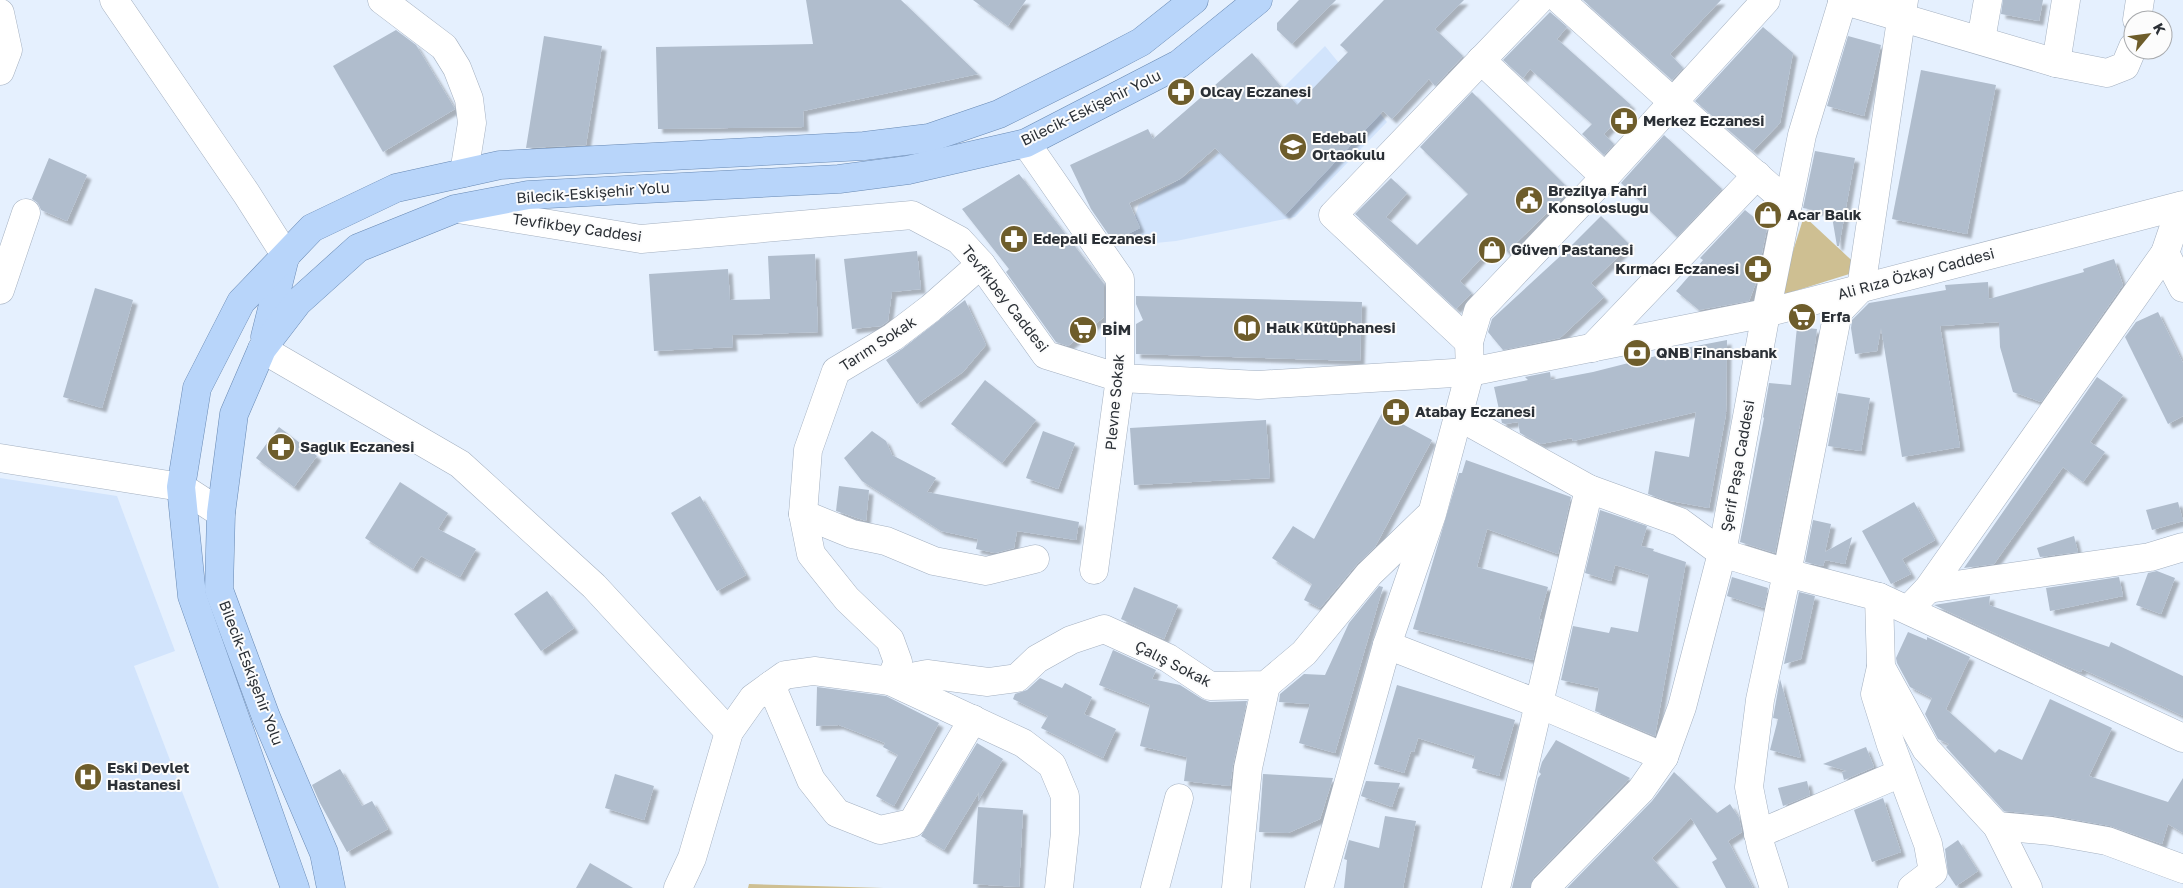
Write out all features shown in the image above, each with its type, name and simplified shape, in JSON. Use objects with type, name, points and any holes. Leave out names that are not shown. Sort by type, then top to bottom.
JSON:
[{"type":"main road","name":"Bilecik-Eskişehir Yolu","points":[[295,888],[192,596],[181,487],[197,388],[241,302],[312,228],[396,188],[500,165],[864,146],[929,138],[999,114],[1101,63],[1141,42],[1194,0]]},
{"type":"main road","name":"Bilecik-Eskişehir Yolu","points":[[331,888],[324,852],[266,717],[219,590],[221,513],[234,414],[262,349],[298,302],[358,248],[455,209],[528,195],[839,179],[908,170],[1026,143],[1179,64],[1258,0]]},
{"type":"main road","points":[[262,349],[286,256]]},
{"type":"street","points":[[114,0],[246,193],[286,256]]},
{"type":"street","points":[[382,0],[444,46],[457,68],[469,99],[472,122],[464,173]]},
{"type":"street","points":[[1469,342],[1333,215],[1539,0]]},
{"type":"street","points":[[1560,0],[1672,102],[1788,203]]},
{"type":"street","points":[[1319,888],[1387,645],[1432,514],[1470,372],[1469,342],[1478,311],[1605,177],[1766,0]]},
{"type":"street","points":[[1843,0],[1902,8],[1981,40],[2056,63],[2107,73],[2125,66],[2128,60]]},
{"type":"street","name":"Şerif Paşa Caddesi","points":[[1545,888],[1641,790],[1664,758],[1682,706],[1722,552],[1766,313],[1802,135],[1843,0]]},
{"type":"street","points":[[1981,40],[1988,0]]},
{"type":"street","points":[[2056,63],[2066,0]]},
{"type":"street","points":[[1774,888],[1758,834],[1749,787],[1760,700],[1838,312],[1861,288],[1902,8]]},
{"type":"street","points":[[0,13],[8,50],[0,71]]},
{"type":"street","points":[[1481,60],[1605,177]]},
{"type":"street","name":"Plevne Sokak","points":[[1026,143],[1120,279],[1120,378],[1094,570]]},
{"type":"street","points":[[1592,348],[1756,175]]},
{"type":"street","points":[[1909,609],[1928,589],[2165,253],[2182,205]]},
{"type":"street","name":"Ali Rıza Özkay Caddesi","points":[[1470,372],[1766,313],[2182,205]]},
{"type":"street","name":"Tevfikbey Caddesi","points":[[455,209],[641,239],[912,215],[959,240],[981,264],[1046,356],[1120,378],[1258,385],[1470,372]]},
{"type":"street","points":[[0,290],[26,213]]},
{"type":"street","points":[[2165,253],[2183,288]]},
{"type":"street","name":"Tarım Sokak","points":[[890,681],[898,662],[890,640],[847,599],[810,554],[803,514],[808,450],[836,371],[893,337],[931,308],[981,264]]},
{"type":"street","points":[[262,349],[460,464],[594,586],[729,732]]},
{"type":"street","points":[[1458,416],[1589,490],[1680,522],[1722,552],[1787,573],[1879,597],[1909,609],[2183,738]]},
{"type":"street","points":[[0,458],[181,487],[221,513]]},
{"type":"street","points":[[1496,888],[1589,490]]},
{"type":"street","points":[[803,514],[852,534],[886,541],[934,561],[986,571],[1035,559]]},
{"type":"street","points":[[1236,888],[1248,768],[1266,685],[1304,653],[1369,574],[1432,514]]},
{"type":"street","points":[[1928,589],[2150,557],[2183,547]]},
{"type":"street","points":[[1879,597],[1881,667],[1875,694],[1928,844],[1933,872],[1912,888]]},
{"type":"street","name":"Çalış Sokak","points":[[890,681],[927,674],[988,682],[1017,678],[1037,659],[1054,649],[1071,640],[1104,630],[1168,658],[1210,686],[1266,685]]},
{"type":"street","points":[[1387,645],[1539,704],[1664,758]]},
{"type":"street","points":[[1881,667],[1926,749],[1997,826],[2028,888]]},
{"type":"street","points":[[678,888],[692,858],[729,732],[753,698],[784,675],[814,671],[890,681],[1023,743],[1052,765],[1065,796],[1065,833],[1059,888]]},
{"type":"street","points":[[771,685],[811,780],[837,813],[880,830],[912,823],[973,719]]},
{"type":"street","points":[[1758,834],[1902,773]]},
{"type":"street","points":[[1155,888],[1180,798]]},
{"type":"street","points":[[1997,826],[2051,831],[2107,841],[2183,869]]},
{"type":"shaded area","name":"Edebali Ortaokulu","points":[[1325,46],[1387,122],[1295,217],[1176,241],[1125,246],[1139,204],[1210,161]]},
{"type":"shaded area","points":[[1804,216],[1862,270],[1779,296]]},
{"type":"shaded area","name":"Eski Devlet Hastanesi","points":[[0,478],[117,496],[175,651],[134,666],[219,888],[0,888]]},
{"type":"shaded area","points":[[749,884],[884,888],[748,888]]},
{"type":"building","points":[[806,0],[901,0],[978,74],[803,111],[804,127],[658,129],[656,47],[813,44]]},
{"type":"building","points":[[973,0],[1026,0],[1008,26]]},
{"type":"building","points":[[1299,0],[1336,0],[1292,44],[1277,30],[1277,23]]},
{"type":"building","points":[[1384,0],[1464,0],[1435,29],[1463,56],[1435,86],[1429,79],[1392,119],[1383,111],[1285,215],[1215,148],[1180,179],[1129,203],[1140,228],[1113,241],[1091,209],[1070,165],[1148,129],[1153,139],[1252,53],[1297,105],[1348,52],[1340,45]]},
{"type":"building","points":[[1583,0],[1721,0],[1670,54],[1683,68],[1672,80]]},
{"type":"building","points":[[2003,0],[2043,0],[2039,21],[2001,14]]},
{"type":"building","points":[[1550,12],[1567,27],[1557,39],[1631,105],[1604,134],[1614,144],[1604,155],[1582,134],[1592,124],[1530,69],[1523,78],[1503,60]]},
{"type":"building","points":[[1763,27],[1793,53],[1780,123],[1753,151],[1695,101]]},
{"type":"building","points":[[396,30],[416,45],[455,109],[383,152],[333,66]]},
{"type":"building","points":[[544,36],[602,46],[586,145],[526,148]]},
{"type":"building","points":[[1848,36],[1881,45],[1864,116],[1827,106]]},
{"type":"building","points":[[1921,70],[1996,85],[1967,234],[1892,219]]},
{"type":"building","points":[[1472,92],[1570,190],[1507,252],[1497,241],[1460,281],[1472,293],[1456,309],[1355,214],[1391,178],[1407,193],[1386,217],[1417,245],[1468,194],[1420,147]]},
{"type":"building","points":[[1664,135],[1722,189],[1677,237],[1621,183]]},
{"type":"building","points":[[1815,151],[1855,158],[1839,246],[1837,246],[1831,211],[1829,213],[1803,208]]},
{"type":"building","points":[[49,158],[87,175],[67,221],[41,210],[38,203],[32,199]]},
{"type":"building","points":[[1019,174],[1104,284],[1104,317],[1068,346],[1056,342],[1006,272],[1009,269],[962,209]]},
{"type":"building","points":[[1745,210],[1767,228],[1756,283],[1749,301],[1699,310],[1676,291],[1703,260],[1700,258]]},
{"type":"building","points":[[1601,216],[1630,245],[1591,283],[1604,297],[1560,338],[1503,350],[1488,332],[1492,319]]},
{"type":"building","points":[[917,251],[921,289],[892,292],[888,321],[881,326],[852,329],[844,259]]},
{"type":"building","points":[[815,254],[818,332],[732,335],[733,347],[654,351],[649,274],[728,269],[730,300],[770,299],[768,256]]},
{"type":"building","points":[[2114,259],[2123,285],[2041,402],[2013,392],[2000,347],[1999,322],[1940,326],[1960,447],[1902,457],[1881,328],[1877,351],[1855,354],[1851,328],[1852,320],[1869,303],[1946,290],[1945,285],[1988,282],[1989,299],[2084,272],[2083,269]]},
{"type":"building","points":[[95,288],[133,300],[102,408],[63,397]]},
{"type":"building","name":"Halk Kütüphanesi","points":[[1136,296],[1362,302],[1360,361],[1136,354],[1136,324],[1143,320],[1136,304]]},
{"type":"building","points":[[965,300],[986,345],[963,372],[917,404],[886,360]]},
{"type":"building","points":[[2158,312],[2183,363],[2183,416],[2168,424],[2125,337],[2136,322]]},
{"type":"building","points":[[1797,327],[1817,329],[1775,553],[1740,542],[1769,383],[1791,385]]},
{"type":"building","points":[[1727,340],[1726,414],[1709,508],[1665,500],[1648,494],[1655,451],[1689,457],[1696,412],[1573,441],[1572,438],[1541,444],[1520,433],[1518,422],[1502,423],[1494,387],[1528,380],[1525,377],[1550,372],[1551,380],[1593,372],[1660,355],[1660,353]]},
{"type":"building","points":[[2097,377],[2123,395],[2090,442],[2105,452],[2083,482],[2063,467],[1994,564],[1964,568]]},
{"type":"building","points":[[985,380],[1036,420],[1002,463],[951,424]]},
{"type":"building","points":[[1838,393],[1870,398],[1861,451],[1828,446]]},
{"type":"building","points":[[1382,413],[1432,440],[1375,547],[1357,564],[1320,608],[1304,600],[1312,584],[1272,558],[1293,526],[1314,539]]},
{"type":"building","points":[[1266,420],[1270,478],[1134,485],[1130,428]]},
{"type":"building","points":[[279,427],[317,456],[294,487],[256,458]]},
{"type":"building","points":[[872,431],[886,441],[892,455],[936,478],[927,492],[1079,522],[1076,540],[1017,531],[1014,548],[995,553],[976,549],[978,539],[941,531],[862,481],[844,458]]},
{"type":"building","points":[[1043,431],[1075,443],[1058,489],[1026,478]]},
{"type":"building","points":[[1466,460],[1571,497],[1558,554],[1487,529],[1477,567],[1548,587],[1539,619],[1542,620],[1533,660],[1413,629],[1459,473],[1462,473]]},
{"type":"building","points":[[400,482],[448,513],[438,529],[476,549],[460,577],[421,556],[413,569],[365,538]]},
{"type":"building","points":[[839,486],[869,490],[866,521],[836,511]]},
{"type":"building","points":[[700,496],[746,575],[717,591],[671,513]]},
{"type":"building","points":[[1914,502],[1935,540],[1902,559],[1911,574],[1891,584],[1862,531]]},
{"type":"building","points":[[2178,502],[2183,521],[2152,530],[2146,510]]},
{"type":"building","points":[[1600,510],[1647,526],[1641,546],[1654,549],[1653,551],[1686,562],[1655,736],[1595,711],[1599,688],[1561,680],[1573,626],[1609,633],[1611,627],[1638,632],[1649,575],[1615,565],[1611,581],[1585,573]]},
{"type":"building","points":[[1813,520],[1831,524],[1825,552],[1852,537],[1845,564],[1825,560],[1823,566],[1805,562]]},
{"type":"building","points":[[2074,536],[2078,552],[2040,557],[2037,548]]},
{"type":"building","points":[[2157,571],[2175,578],[2161,614],[2136,605],[2148,573]]},
{"type":"building","points":[[1732,577],[1768,588],[1764,608],[1727,596]]},
{"type":"building","points":[[2119,577],[2123,596],[2050,611],[2046,588]]},
{"type":"building","points":[[1379,586],[1383,587],[1335,753],[1299,743],[1310,704],[1279,702],[1280,694],[1304,674],[1325,675],[1349,623]]},
{"type":"building","points":[[1134,587],[1178,605],[1164,639],[1121,619]]},
{"type":"building","points":[[547,591],[574,628],[541,651],[514,614]]},
{"type":"building","points":[[1799,592],[1815,596],[1801,659],[1784,664]]},
{"type":"building","points":[[1990,596],[1989,605],[2109,647],[2111,642],[2183,676],[2183,716],[2082,669],[2081,672],[2066,666],[1934,605]]},
{"type":"building","points":[[1908,632],[1927,640],[1927,637],[1970,657],[1946,709],[1995,753],[1999,749],[2022,760],[2050,699],[2112,728],[2089,776],[2168,802],[2183,778],[2183,833],[2168,824],[2162,844],[2110,826],[2054,816],[2004,811],[1946,747],[1949,744],[1938,739],[1925,714],[1932,698],[1910,687],[1897,663],[1896,658]]},
{"type":"building","points":[[1113,650],[1156,670],[1152,679],[1180,685],[1202,699],[1210,702],[1247,701],[1230,786],[1184,781],[1187,757],[1140,746],[1150,705],[1099,685]]},
{"type":"building","points":[[1040,678],[1062,688],[1065,683],[1092,697],[1084,714],[1116,729],[1103,758],[1041,728],[1048,716],[1013,699],[1015,694],[1027,690]]},
{"type":"building","points":[[1780,679],[1801,758],[1770,750],[1778,719],[1773,718]]},
{"type":"building","points":[[1397,685],[1515,720],[1499,776],[1472,768],[1475,756],[1418,738],[1414,752],[1411,751],[1404,773],[1374,764]]},
{"type":"building","points":[[817,687],[886,696],[939,723],[894,806],[876,796],[898,755],[883,747],[885,743],[839,725],[816,726]]},
{"type":"building","points":[[1556,740],[1630,778],[1534,877],[1530,888],[1512,888],[1538,778],[1541,774],[1539,772],[1542,762]]},
{"type":"building","points":[[977,743],[1003,759],[978,801],[979,792],[944,850],[921,836]]},
{"type":"building","points":[[1866,747],[1874,767],[1844,780],[1842,772],[1847,771],[1823,764]]},
{"type":"building","points":[[340,769],[362,806],[372,801],[388,829],[347,852],[312,785]]},
{"type":"building","points":[[1674,772],[1717,813],[1730,804],[1739,818],[1742,832],[1728,841],[1753,888],[1726,888],[1712,862],[1717,859],[1691,818],[1652,858],[1678,888],[1567,888],[1652,801]]},
{"type":"building","points":[[615,774],[654,786],[644,820],[605,808]]},
{"type":"building","points":[[1263,774],[1333,778],[1320,819],[1288,833],[1259,832]]},
{"type":"building","points":[[1366,781],[1400,783],[1392,807],[1361,796]]},
{"type":"building","points":[[1807,781],[1810,795],[1783,806],[1778,788]]},
{"type":"building","points":[[1883,798],[1901,852],[1872,862],[1854,810]]},
{"type":"building","points":[[978,807],[1023,810],[1019,887],[973,884]]},
{"type":"building","points":[[1385,816],[1416,821],[1403,888],[1344,888],[1347,860],[1344,859],[1349,840],[1379,848]]},
{"type":"building","points":[[1958,840],[1978,871],[1956,886],[1948,874],[1945,849]]},
{"type":"building","points":[[590,863],[633,888],[576,888]]},
{"type":"place","name":"Olcay Eczanesi","points":[[1181,92]]},
{"type":"place","name":"Merkez Eczanesi","points":[[1624,121]]},
{"type":"place","name":"Edebali Ortaokulu","points":[[1293,147]]},
{"type":"place","name":"Brezilya Fahri Konsolosluğu","points":[[1529,200]]},
{"type":"place","name":"Acar Balık","points":[[1768,215]]},
{"type":"place","name":"Edepali Eczanesi","points":[[1014,239]]},
{"type":"place","name":"Güven Pastanesi","points":[[1492,250]]},
{"type":"place","name":"Kırmacı Eczanesi","points":[[1758,269]]},
{"type":"place","name":"Erfa","points":[[1802,317]]},
{"type":"place","name":"Halk Kütüphanesi","points":[[1247,328]]},
{"type":"place","name":"BİM","points":[[1083,330]]},
{"type":"place","name":"QNB Finansbank","points":[[1637,353]]},
{"type":"place","name":"Atabay Eczanesi","points":[[1396,412]]},
{"type":"place","name":"Sağlık Eczanesi","points":[[281,447]]},
{"type":"place","name":"Eski Devlet Hastanesi","points":[[88,777]]}]
